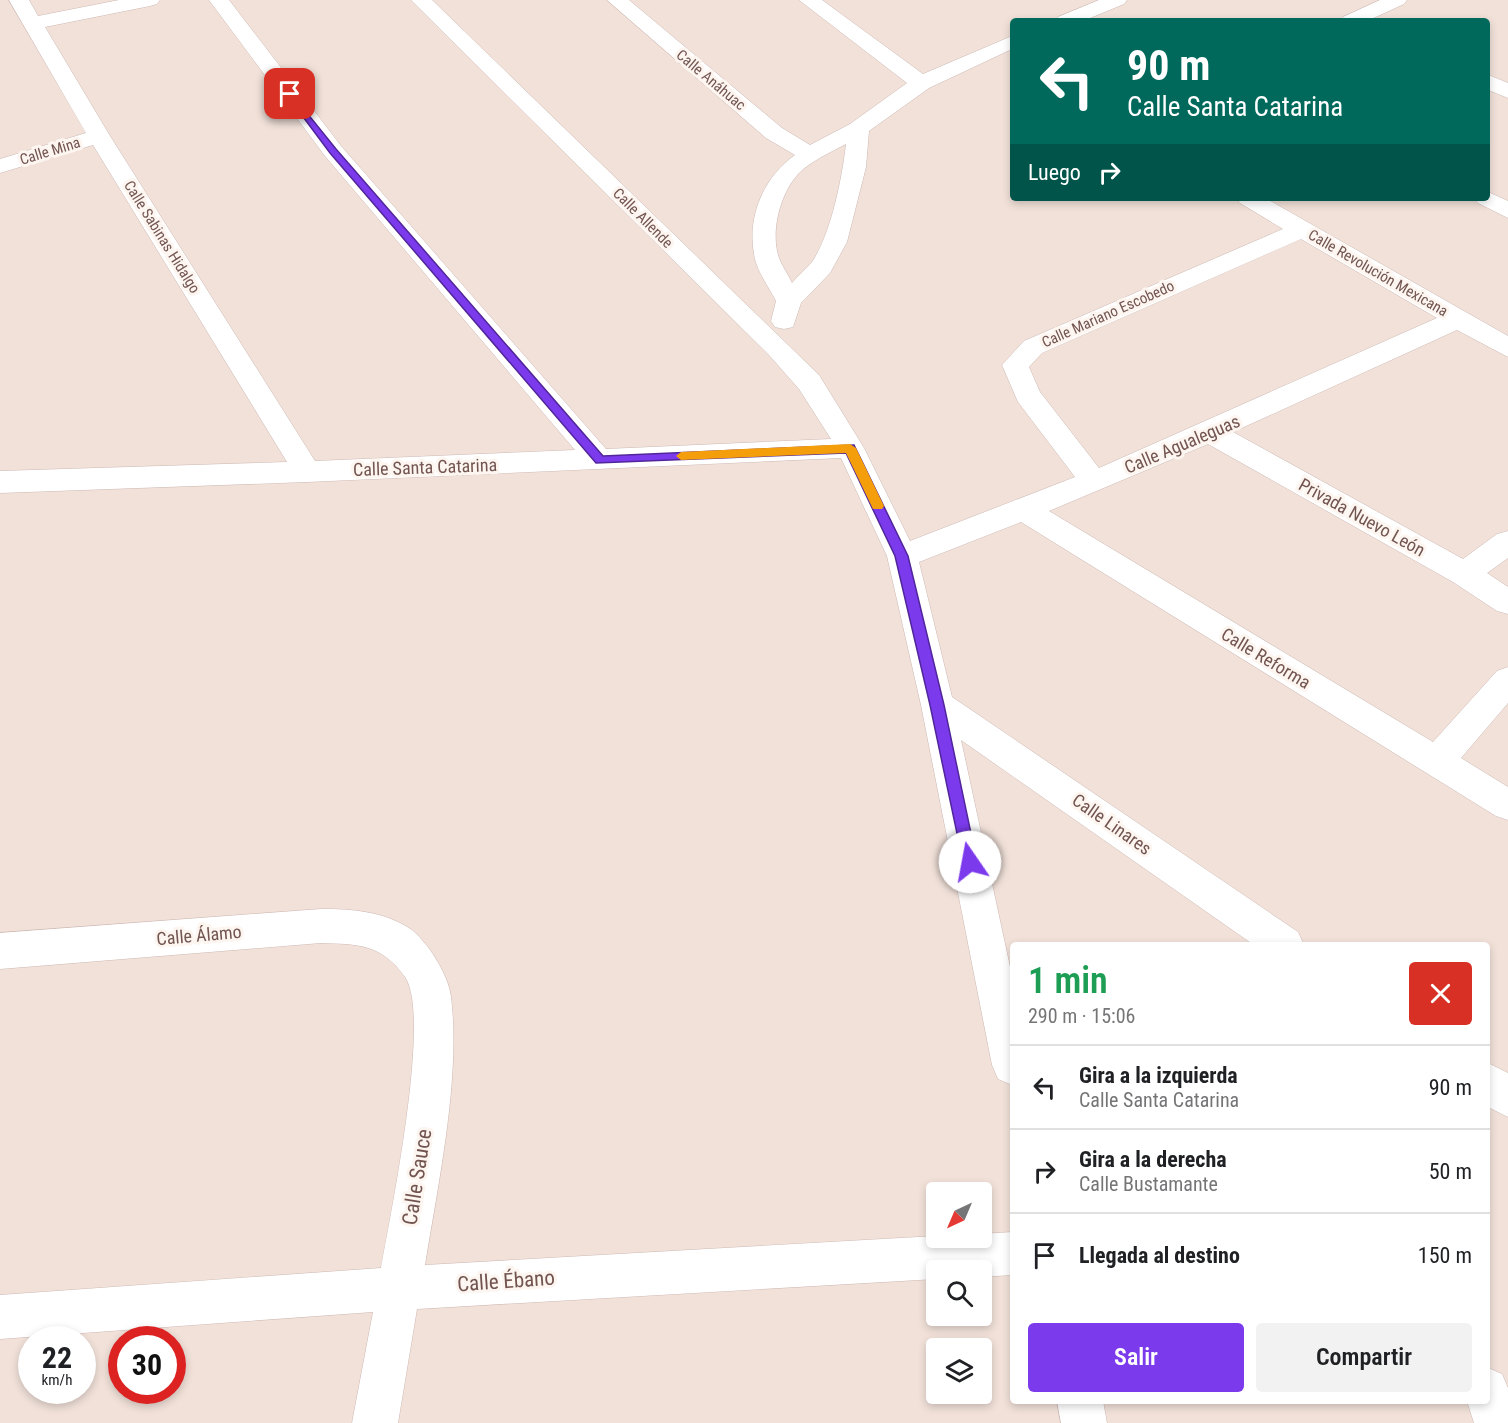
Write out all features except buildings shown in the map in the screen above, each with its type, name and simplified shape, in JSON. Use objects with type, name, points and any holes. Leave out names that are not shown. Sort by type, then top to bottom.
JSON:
[{"type":"street","name":"Calle Sabinas Hidalgo","points":[[19,0],[99,136],[307,472]]},
{"type":"street","points":[[33,22],[150,0]]},
{"type":"street","points":[[219,0],[333,151],[600,460]]},
{"type":"street","name":"Calle Allende","points":[[421,0],[778,349],[809,382],[850,448],[902,556],[937,705],[1010,1055]]},
{"type":"street","name":"Calle Anáhuac","points":[[617,0],[765,126],[810,154]]},
{"type":"street","points":[[809,0],[921,83]]},
{"type":"street","points":[[1366,18],[1397,0]]},
{"type":"street","points":[[1071,18],[1105,2]]},
{"type":"street","points":[[789,301],[765,255],[764,227],[769,205],[779,183],[791,168],[810,154],[858,129],[921,83],[1003,46]]},
{"type":"street","points":[[1490,82],[1508,92]]},
{"type":"street","points":[[778,349],[789,301],[821,267],[835,242],[855,167],[858,129]]},
{"type":"street","name":"Calle Mina","points":[[0,166],[99,136]]},
{"type":"street","points":[[1490,200],[1508,211]]},
{"type":"street","name":"Calle Revolución Mexicana","points":[[1253,201],[1508,348]]},
{"type":"street","name":"Calle Mariano Escobedo","points":[[1093,481],[1028,395],[1015,365],[1022,355],[1033,347],[1303,229]]},
{"type":"street","name":"Calle Agualeguas","points":[[902,556],[1024,510],[1211,433],[1458,320]]},
{"type":"street","name":"Privada Nuevo León","points":[[1211,433],[1464,574],[1508,602]]},
{"type":"street","name":"Calle Santa Catarina","points":[[1,484],[850,448]]},
{"type":"street","name":"Calle Reforma","points":[[1024,510],[1508,805]]},
{"type":"street","points":[[1464,574],[1508,542]]},
{"type":"street","points":[[1437,762],[1508,680]]},
{"type":"street","name":"Calle Linares","points":[[937,705],[1281,942]]},
{"type":"street","name":"Calle Álamo","points":[[0,951],[321,926],[362,927],[396,941]]},
{"type":"street","name":"Calle Sauce","points":[[375,1423],[421,1162],[431,1077],[432,995],[420,966],[396,941]]},
{"type":"street","points":[[1490,1085],[1508,1097]]},
{"type":"street","name":"Calle Ébano","points":[[0,1317],[398,1288],[1010,1254]]},
{"type":"street","points":[[1490,1402],[1497,1423]]},
{"type":"street","points":[[1081,1404],[1084,1423]]},
{"type":"shaded area","points":[[0,0],[1508,0],[1508,1423],[0,1423]]},
{"type":"slow traffic","points":[[681,456],[850,448],[878,506]]},
{"type":"route","points":[[290,94],[333,151],[600,460],[850,448],[902,556],[937,705],[970,862]]}]
